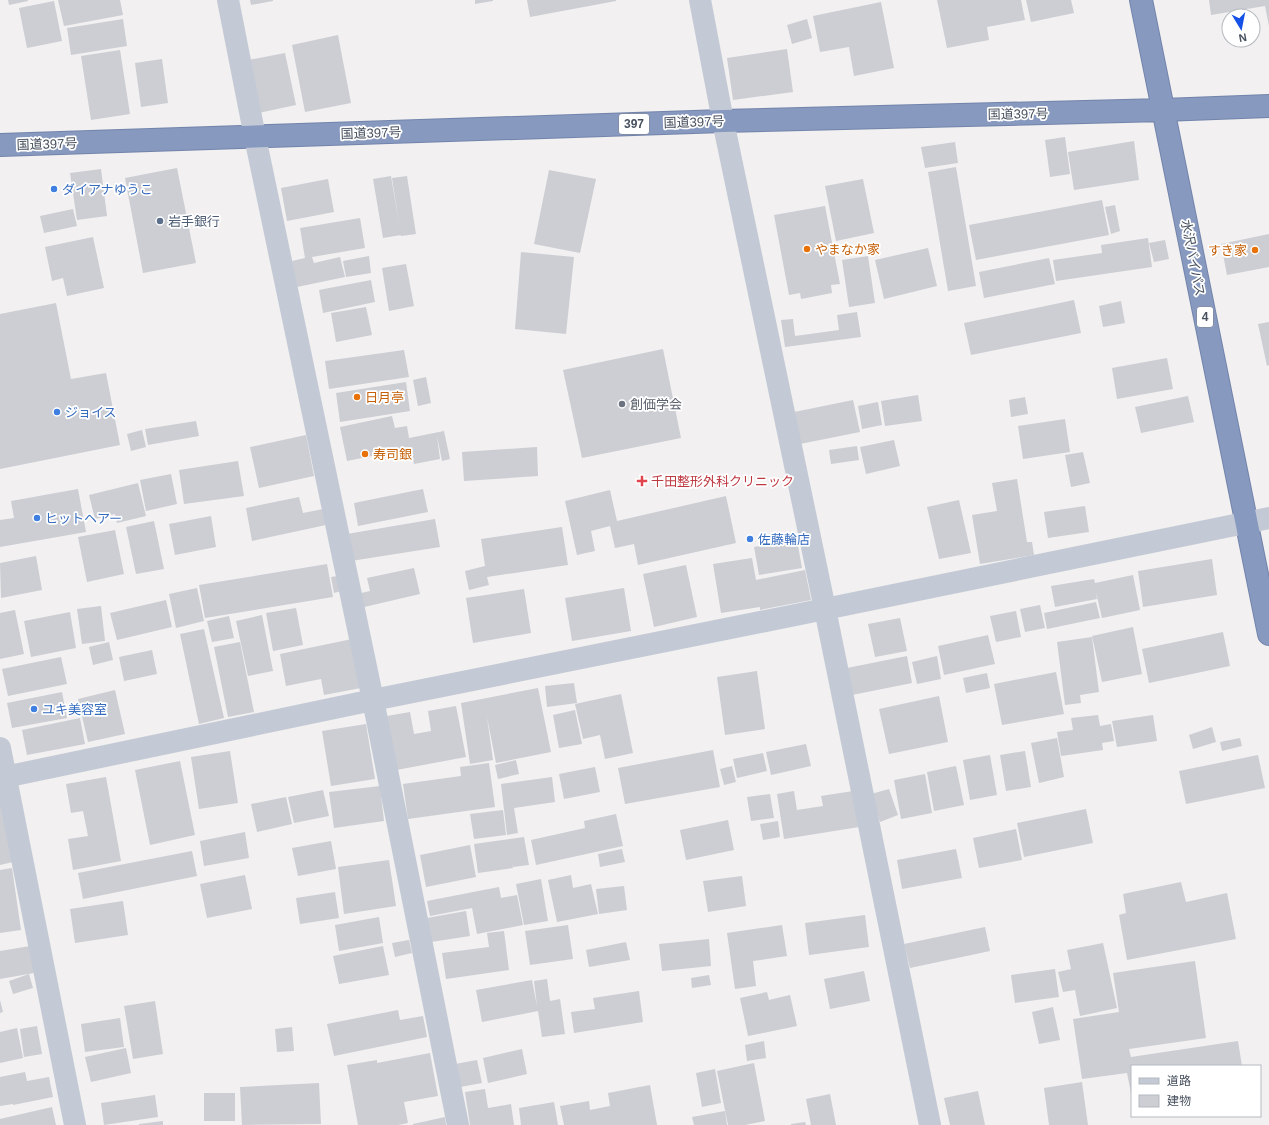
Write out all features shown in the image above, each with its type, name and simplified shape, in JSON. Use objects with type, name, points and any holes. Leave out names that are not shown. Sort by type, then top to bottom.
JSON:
[{"type":"highway","name":"水沢バイパス","points":[[1142,0],[1269,634]]},
{"type":"highway","name":"国道397号","points":[[0,145],[723,121],[1269,106]]},
{"type":"street","points":[[228,0],[255,137],[373,700],[458,1125]]},
{"type":"street","points":[[700,0],[723,121],[825,609],[930,1125]]},
{"type":"street","points":[[3,777],[373,700],[1269,518]]},
{"type":"street","points":[[0,748],[3,777],[75,1125]]},
{"type":"building","points":[[8,0],[28,0],[28,1],[9,5]]},
{"type":"building","points":[[58,0],[120,0],[123,15],[64,26]]},
{"type":"building","points":[[250,0],[273,0],[273,1],[251,5]]},
{"type":"building","points":[[475,0],[493,0],[493,1],[475,4]]},
{"type":"building","points":[[527,0],[616,0],[616,1],[530,17]]},
{"type":"building","points":[[937,0],[1021,0],[1025,20],[987,27],[989,40],[947,48]]},
{"type":"building","points":[[1026,0],[1071,0],[1074,13],[1031,22]]},
{"type":"building","points":[[1209,0],[1269,0],[1269,26],[1265,6],[1253,8],[1221,8],[1221,13],[1211,15]]},
{"type":"building","points":[[54,1],[62,41],[27,48],[19,8]]},
{"type":"building","points":[[881,2],[894,68],[854,76],[849,47],[820,52],[813,16]]},
{"type":"building","points":[[123,19],[127,46],[71,55],[67,28]]},
{"type":"building","points":[[807,19],[812,38],[792,44],[787,25]]},
{"type":"building","points":[[338,35],[351,103],[305,112],[292,45]]},
{"type":"building","points":[[787,49],[793,92],[733,100],[727,58]]},
{"type":"building","points":[[120,50],[130,114],[91,120],[81,56]]},
{"type":"building","points":[[285,53],[296,105],[254,114],[243,61]]},
{"type":"building","points":[[162,59],[168,103],[141,107],[135,63]]},
{"type":"building","points":[[1065,137],[1070,174],[1050,177],[1045,140]]},
{"type":"building","points":[[1134,141],[1139,180],[1074,190],[1068,152]]},
{"type":"building","points":[[955,142],[958,163],[925,168],[921,147]]},
{"type":"building","points":[[956,167],[976,286],[948,291],[928,172]]},
{"type":"building","name":"岩手銀行","points":[[177,168],[196,263],[143,273],[125,178]]},
{"type":"building","points":[[101,169],[107,216],[77,220],[70,173]]},
{"type":"building","points":[[549,170],[596,179],[580,253],[534,244]]},
{"type":"building","points":[[391,176],[401,235],[383,238],[373,179]]},
{"type":"building","points":[[407,176],[416,234],[401,236],[392,178]]},
{"type":"building","points":[[328,179],[334,212],[287,221],[281,188]]},
{"type":"building","points":[[863,179],[874,233],[836,241],[825,186]]},
{"type":"building","points":[[1102,200],[1109,235],[976,260],[969,225]]},
{"type":"building","points":[[1115,205],[1120,231],[1111,234],[1105,207]]},
{"type":"building","name":"やまなか家","points":[[825,206],[840,284],[831,285],[832,293],[801,299],[800,293],[789,295],[774,215]]},
{"type":"building","points":[[73,209],[77,226],[44,233],[40,216]]},
{"type":"building","points":[[360,218],[365,248],[312,257],[314,263],[340,257],[345,277],[297,287],[292,261],[305,258],[300,228]]},
{"type":"building","points":[[1269,234],[1269,267],[1227,275],[1221,244]]},
{"type":"building","points":[[93,237],[104,288],[67,296],[63,278],[52,281],[45,247]]},
{"type":"building","points":[[1148,238],[1152,267],[1056,281],[1053,260],[1102,253],[1101,245]]},
{"type":"building","points":[[1165,240],[1169,259],[1154,262],[1149,243]]},
{"type":"building","points":[[928,248],[937,286],[884,299],[875,260]]},
{"type":"building","points":[[521,252],[574,257],[566,334],[515,329]]},
{"type":"building","points":[[369,256],[371,273],[346,277],[343,261]]},
{"type":"building","points":[[868,256],[875,303],[849,307],[842,260]]},
{"type":"building","points":[[1049,258],[1055,284],[984,298],[979,272]]},
{"type":"building","points":[[406,264],[414,306],[389,311],[382,268]]},
{"type":"building","points":[[371,280],[375,302],[323,313],[319,290]]},
{"type":"building","points":[[1074,300],[1081,333],[971,355],[964,323]]},
{"type":"building","points":[[1121,301],[1125,323],[1103,327],[1099,306]]},
{"type":"building","name":"ジョイス","points":[[56,303],[71,379],[106,373],[120,445],[0,469],[0,314]]},
{"type":"building","points":[[366,307],[372,335],[336,342],[331,313]]},
{"type":"building","points":[[857,312],[861,337],[785,347],[781,320],[793,319],[795,336],[839,330],[837,315]]},
{"type":"building","points":[[1269,322],[1269,365],[1267,366],[1258,324]]},
{"type":"building","name":"創価学会","points":[[663,349],[681,438],[582,458],[563,370]]},
{"type":"building","points":[[404,350],[409,377],[329,389],[325,361]]},
{"type":"building","points":[[1167,358],[1173,389],[1117,399],[1112,368]]},
{"type":"building","points":[[426,377],[431,403],[418,406],[413,380]]},
{"type":"building","points":[[406,382],[410,411],[340,422],[336,393]]},
{"type":"building","points":[[918,395],[922,421],[885,426],[881,401]]},
{"type":"building","points":[[1188,396],[1194,422],[1141,433],[1135,407]]},
{"type":"building","points":[[1025,397],[1028,414],[1011,417],[1009,400]]},
{"type":"building","points":[[853,400],[860,432],[800,444],[794,412]]},
{"type":"building","points":[[878,402],[882,425],[862,429],[858,406]]},
{"type":"building","points":[[392,416],[395,428],[407,426],[409,438],[444,431],[450,459],[442,461],[437,436],[440,459],[414,464],[411,448],[347,461],[340,427]]},
{"type":"building","points":[[1065,419],[1070,452],[1023,459],[1018,426]]},
{"type":"building","points":[[196,421],[199,436],[148,445],[145,429]]},
{"type":"building","points":[[142,430],[146,447],[131,451],[127,434]]},
{"type":"building","points":[[306,435],[314,476],[259,488],[250,447]]},
{"type":"building","points":[[894,440],[900,466],[866,474],[860,447]]},
{"type":"building","points":[[857,446],[859,460],[831,464],[829,450]]},
{"type":"building","points":[[537,447],[538,476],[464,481],[462,452]]},
{"type":"building","points":[[1083,452],[1090,483],[1071,487],[1065,455]]},
{"type":"building","points":[[238,461],[244,496],[184,504],[179,470]]},
{"type":"building","points":[[171,474],[177,504],[146,511],[140,480]]},
{"type":"building","points":[[1017,479],[1027,542],[1032,542],[1034,555],[980,564],[972,515],[997,511],[992,483]]},
{"type":"building","points":[[138,483],[146,516],[117,523],[115,514],[95,519],[89,495]]},
{"type":"building","points":[[78,489],[86,532],[0,547],[0,520],[14,518],[11,501]]},
{"type":"building","points":[[423,489],[428,512],[358,526],[354,503]]},
{"type":"building","points":[[610,490],[617,521],[726,496],[736,543],[638,565],[634,544],[615,548],[610,526],[591,531],[595,551],[577,555],[565,501]]},
{"type":"building","points":[[299,497],[303,513],[323,509],[326,525],[252,541],[246,508]]},
{"type":"building","points":[[959,500],[971,553],[939,559],[927,507]]},
{"type":"building","points":[[1085,506],[1089,532],[1048,538],[1044,512]]},
{"type":"building","points":[[211,516],[216,547],[175,555],[169,524]]},
{"type":"building","points":[[435,519],[440,547],[351,561],[347,534]]},
{"type":"building","points":[[154,521],[164,569],[136,574],[126,527]]},
{"type":"building","points":[[562,527],[568,565],[487,577],[489,585],[469,590],[465,571],[485,566],[481,539]]},
{"type":"building","points":[[115,530],[124,574],[87,582],[78,537]]},
{"type":"building","points":[[797,540],[802,568],[759,575],[754,547]]},
{"type":"building","points":[[36,556],[42,590],[1,598],[0,563]]},
{"type":"building","points":[[752,558],[756,580],[805,570],[811,600],[760,610],[760,607],[721,613],[713,564]]},
{"type":"building","points":[[1212,559],[1217,595],[1143,607],[1138,571]]},
{"type":"building","points":[[327,564],[333,597],[205,618],[199,585]]},
{"type":"building","points":[[686,565],[697,617],[654,627],[643,574]]},
{"type":"building","points":[[414,568],[420,594],[360,608],[357,594],[370,591],[367,578]]},
{"type":"building","points":[[1133,575],[1140,610],[1102,618],[1096,592],[1097,599],[1055,607],[1051,586],[1094,579],[1095,583]]},
{"type":"building","points":[[338,576],[341,591],[334,593],[331,577]]},
{"type":"building","points":[[197,588],[204,621],[176,628],[169,594]]},
{"type":"building","points":[[624,588],[631,631],[572,641],[565,598]]},
{"type":"building","points":[[524,589],[531,633],[473,643],[466,598]]},
{"type":"building","points":[[166,600],[172,627],[117,640],[110,613]]},
{"type":"building","points":[[1096,602],[1100,618],[1047,629],[1044,613]]},
{"type":"building","points":[[1040,605],[1045,628],[1025,632],[1020,609]]},
{"type":"building","points":[[101,606],[105,641],[82,644],[77,609]]},
{"type":"building","points":[[296,608],[303,645],[273,651],[266,613]]},
{"type":"building","points":[[15,610],[24,654],[0,659],[0,613]]},
{"type":"building","points":[[1016,611],[1021,637],[996,642],[990,616]]},
{"type":"building","points":[[70,612],[76,648],[31,657],[24,621]]},
{"type":"building","points":[[262,615],[273,671],[248,676],[236,621]]},
{"type":"building","points":[[229,616],[234,638],[212,642],[207,621]]},
{"type":"building","points":[[900,618],[907,651],[875,657],[868,624]]},
{"type":"building","points":[[1133,627],[1142,674],[1102,682],[1092,636]]},
{"type":"building","points":[[204,629],[224,718],[199,724],[180,634]]},
{"type":"building","points":[[1223,632],[1230,666],[1149,683],[1142,649]]},
{"type":"building","points":[[988,635],[995,664],[944,675],[938,646]]},
{"type":"building","points":[[1092,637],[1099,692],[1080,695],[1081,703],[1065,705],[1057,642]]},
{"type":"building","points":[[352,639],[361,688],[324,695],[321,679],[286,686],[280,654]]},
{"type":"building","points":[[109,642],[113,660],[93,665],[89,647]]},
{"type":"building","points":[[240,642],[254,712],[228,717],[214,647]]},
{"type":"building","points":[[152,650],[157,674],[124,681],[119,657]]},
{"type":"building","points":[[907,656],[912,683],[842,697],[837,670]]},
{"type":"building","points":[[937,656],[941,679],[917,684],[912,662]]},
{"type":"building","points":[[61,657],[67,684],[8,696],[2,669]]},
{"type":"building","points":[[757,671],[765,729],[725,735],[717,677]]},
{"type":"building","points":[[1056,672],[1064,714],[1002,725],[994,684]]},
{"type":"building","points":[[987,673],[990,688],[966,693],[963,678]]},
{"type":"building","points":[[574,683],[577,703],[547,707],[545,686]]},
{"type":"building","points":[[538,688],[551,752],[496,763],[487,717],[493,760],[470,764],[461,703]]},
{"type":"building","points":[[115,690],[125,734],[88,742],[78,699]]},
{"type":"building","points":[[62,692],[67,718],[12,728],[7,703]]},
{"type":"building","points":[[621,694],[633,753],[605,759],[600,735],[583,739],[575,704]]},
{"type":"building","points":[[939,696],[948,742],[889,754],[879,709]]},
{"type":"building","points":[[456,706],[466,757],[391,771],[381,717],[410,712],[414,734],[431,731],[428,711]]},
{"type":"building","points":[[575,710],[582,744],[559,748],[553,715]]},
{"type":"building","points":[[1098,715],[1100,726],[1111,724],[1114,741],[1102,743],[1103,750],[1061,756],[1057,732],[1073,730],[1071,718]]},
{"type":"building","points":[[1153,715],[1157,741],[1117,747],[1112,721]]},
{"type":"building","points":[[80,718],[85,744],[27,755],[22,730]]},
{"type":"building","points":[[366,724],[375,779],[331,786],[322,731]]},
{"type":"building","points":[[1212,727],[1216,742],[1193,749],[1189,735]]},
{"type":"building","points":[[1057,738],[1064,777],[1039,783],[1031,743]]},
{"type":"building","points":[[1240,738],[1242,746],[1222,751],[1220,742]]},
{"type":"building","points":[[806,744],[811,766],[771,775],[766,752]]},
{"type":"building","points":[[713,750],[720,787],[625,804],[618,768]]},
{"type":"building","points":[[230,751],[238,803],[199,809],[191,757]]},
{"type":"building","points":[[1025,751],[1031,787],[1006,791],[1000,755]]},
{"type":"building","points":[[763,753],[767,771],[737,778],[733,759]]},
{"type":"building","points":[[990,755],[997,795],[970,800],[963,760]]},
{"type":"building","points":[[1258,755],[1265,788],[1186,804],[1179,771]]},
{"type":"building","points":[[516,760],[519,774],[498,779],[495,765]]},
{"type":"building","points":[[180,761],[195,835],[150,845],[135,770]]},
{"type":"building","points":[[489,763],[495,807],[408,819],[403,784],[461,776],[460,767]]},
{"type":"building","points":[[732,766],[736,782],[724,785],[720,769]]},
{"type":"building","points":[[956,766],[964,805],[934,811],[927,772]]},
{"type":"building","points":[[595,767],[600,792],[564,799],[559,774]]},
{"type":"building","points":[[925,774],[932,813],[901,819],[894,780]]},
{"type":"building","points":[[106,777],[121,861],[73,870],[68,839],[88,836],[83,811],[71,813],[66,784]]},
{"type":"building","points":[[552,777],[555,802],[514,808],[518,833],[507,835],[501,784]]},
{"type":"building","points":[[380,786],[384,821],[334,828],[329,792]]},
{"type":"building","points":[[889,789],[898,815],[880,822],[871,794]]},
{"type":"building","points":[[323,790],[329,816],[294,823],[288,797]]},
{"type":"building","points":[[794,791],[797,810],[823,806],[821,796],[853,791],[859,827],[784,839],[777,794]]},
{"type":"building","points":[[770,794],[774,818],[751,821],[747,797]]},
{"type":"building","points":[[286,797],[292,824],[257,832],[251,804]]},
{"type":"building","points":[[0,801],[13,862],[0,865]]},
{"type":"building","points":[[1086,809],[1093,843],[1024,857],[1017,823]]},
{"type":"building","points":[[503,810],[506,835],[474,839],[470,814]]},
{"type":"building","points":[[616,814],[623,846],[536,865],[531,840],[585,828],[584,821]]},
{"type":"building","points":[[728,820],[734,850],[686,860],[680,830]]},
{"type":"building","points":[[778,821],[780,837],[763,840],[760,824]]},
{"type":"building","points":[[1016,829],[1022,860],[979,868],[973,838]]},
{"type":"building","points":[[245,832],[249,858],[204,866],[200,841]]},
{"type":"building","points":[[524,837],[529,865],[513,867],[511,859],[513,868],[478,873],[474,844]]},
{"type":"building","points":[[331,841],[336,869],[298,876],[292,848]]},
{"type":"building","points":[[470,845],[476,877],[426,887],[420,855]]},
{"type":"building","points":[[622,849],[625,862],[600,867],[598,854]]},
{"type":"building","points":[[956,849],[962,878],[902,889],[897,860]]},
{"type":"building","points":[[192,851],[197,876],[83,899],[78,873]]},
{"type":"building","points":[[389,860],[396,906],[344,914],[338,867]]},
{"type":"building","points":[[12,868],[21,930],[0,933],[0,870]]},
{"type":"building","points":[[245,875],[252,909],[207,918],[200,884]]},
{"type":"building","points":[[571,875],[573,888],[591,884],[598,914],[557,922],[548,880]]},
{"type":"building","points":[[742,876],[746,906],[708,912],[703,881]]},
{"type":"building","points":[[541,879],[548,921],[524,925],[516,884]]},
{"type":"building","points":[[1181,882],[1186,902],[1227,893],[1236,939],[1127,960],[1119,915],[1126,913],[1123,894]]},
{"type":"building","points":[[624,886],[627,910],[599,914],[596,889]]},
{"type":"building","points":[[499,887],[501,898],[517,895],[523,925],[477,934],[472,908],[430,916],[427,901]]},
{"type":"building","points":[[335,892],[339,918],[300,924],[296,898]]},
{"type":"building","points":[[123,901],[128,935],[75,943],[70,909]]},
{"type":"building","points":[[466,911],[470,936],[431,942],[427,918]]},
{"type":"building","points":[[865,915],[869,947],[809,955],[805,923]]},
{"type":"building","points":[[379,917],[383,943],[339,951],[335,925]]},
{"type":"building","points":[[568,925],[573,959],[530,965],[525,931]]},
{"type":"building","points":[[782,925],[787,956],[753,961],[756,986],[735,989],[727,933]]},
{"type":"building","points":[[985,927],[990,951],[910,968],[904,944]]},
{"type":"building","points":[[504,931],[509,970],[446,979],[442,953],[489,947],[487,933]]},
{"type":"building","points":[[709,939],[711,966],[662,971],[659,944]]},
{"type":"building","points":[[409,940],[412,953],[395,957],[392,943]]},
{"type":"building","points":[[626,942],[630,960],[589,967],[586,950]]},
{"type":"building","points":[[1103,943],[1117,1008],[1080,1016],[1075,990],[1063,992],[1058,972],[1071,969],[1067,950]]},
{"type":"building","points":[[30,946],[34,973],[0,979],[0,951]]},
{"type":"building","points":[[383,946],[389,975],[339,984],[333,956]]},
{"type":"building","points":[[1195,961],[1206,1038],[1129,1049],[1131,1057],[1238,1041],[1242,1065],[1131,1065],[1131,1093],[1127,1073],[1082,1079],[1073,1019],[1119,1012],[1113,973]]},
{"type":"building","points":[[1055,969],[1059,997],[1015,1003],[1011,975]]},
{"type":"building","points":[[864,971],[870,1001],[830,1009],[824,979]]},
{"type":"building","points":[[29,974],[33,988],[13,994],[9,981]]},
{"type":"building","points":[[709,975],[711,985],[692,988],[691,978]]},
{"type":"building","points":[[547,979],[550,1001],[560,999],[565,1034],[542,1037],[538,1011],[482,1022],[476,990],[532,980],[537,1006],[534,981]]},
{"type":"building","points":[[639,991],[643,1022],[574,1033],[571,1012],[595,1009],[593,998]]},
{"type":"building","points":[[767,992],[769,1000],[790,995],[797,1026],[748,1036],[740,998]]},
{"type":"building","points":[[0,1000],[3,1012],[0,1013]]},
{"type":"building","points":[[155,1001],[163,1054],[133,1059],[124,1006]]},
{"type":"building","points":[[1053,1007],[1060,1040],[1039,1044],[1032,1012]]},
{"type":"building","points":[[398,1010],[400,1020],[423,1016],[427,1037],[334,1056],[327,1024]]},
{"type":"building","points":[[120,1018],[124,1047],[85,1052],[81,1024]]},
{"type":"building","points":[[37,1026],[42,1054],[24,1057],[20,1029]]},
{"type":"building","points":[[292,1027],[294,1051],[277,1052],[275,1029]]},
{"type":"building","points":[[17,1028],[23,1058],[0,1063],[0,1032]]},
{"type":"building","points":[[764,1041],[766,1058],[747,1061],[745,1045]]},
{"type":"building","points":[[126,1048],[131,1073],[91,1082],[85,1057]]},
{"type":"building","points":[[522,1049],[527,1074],[488,1083],[483,1058]]},
{"type":"building","points":[[430,1053],[438,1096],[404,1102],[408,1123],[398,1125],[358,1125],[347,1065],[377,1060],[377,1063]]},
{"type":"building","points":[[477,1060],[482,1083],[455,1088],[450,1065]]},
{"type":"building","points":[[754,1063],[765,1121],[745,1125],[728,1125],[717,1071]]},
{"type":"building","points":[[715,1069],[721,1103],[702,1107],[696,1073]]},
{"type":"building","points":[[25,1072],[27,1081],[49,1077],[53,1097],[0,1106],[0,1077]]},
{"type":"building","points":[[1082,1082],[1088,1125],[1049,1125],[1044,1088]]},
{"type":"building","points":[[319,1083],[321,1124],[242,1125],[240,1087]]},
{"type":"building","points":[[650,1085],[657,1125],[564,1125],[560,1106],[589,1101],[590,1110],[610,1106],[608,1093]]},
{"type":"building","points":[[485,1089],[488,1108],[511,1104],[514,1125],[470,1125],[465,1092]]},
{"type":"building","points":[[978,1091],[985,1125],[950,1125],[944,1098]]},
{"type":"building","points":[[204,1093],[235,1093],[235,1121],[204,1121]]},
{"type":"building","points":[[830,1094],[836,1125],[811,1125],[806,1099]]},
{"type":"building","points":[[155,1095],[158,1117],[104,1125],[101,1103]]},
{"type":"building","points":[[554,1102],[558,1125],[521,1125],[519,1108]]},
{"type":"building","points":[[52,1107],[56,1125],[0,1125],[0,1119]]},
{"type":"building","points":[[725,1111],[727,1125],[694,1125],[692,1117]]},
{"type":"building","points":[[445,1117],[446,1125],[413,1125],[413,1124]]},
{"type":"building","points":[[163,1121],[163,1125],[139,1125],[139,1124]]},
{"type":"building","points":[[805,1122],[806,1125],[791,1125],[791,1124]]},
{"type":"place","name":"ダイアナゆうこ","points":[[54,189]]},
{"type":"place","name":"岩手銀行","points":[[160,221]]},
{"type":"place","name":"やまなか家","points":[[807,249]]},
{"type":"place","name":"すき家","points":[[1255,250]]},
{"type":"place","name":"日月亭","points":[[357,397]]},
{"type":"place","name":"創価学会","points":[[622,404]]},
{"type":"place","name":"ジョイス","points":[[57,412]]},
{"type":"place","name":"寿司銀","points":[[365,454]]},
{"type":"place","name":"千田整形外科クリニック","points":[[642,481]]},
{"type":"place","name":"ヒットヘアー","points":[[37,518]]},
{"type":"place","name":"佐藤輪店","points":[[750,539]]},
{"type":"place","name":"ユキ美容室","points":[[34,709]]}]
